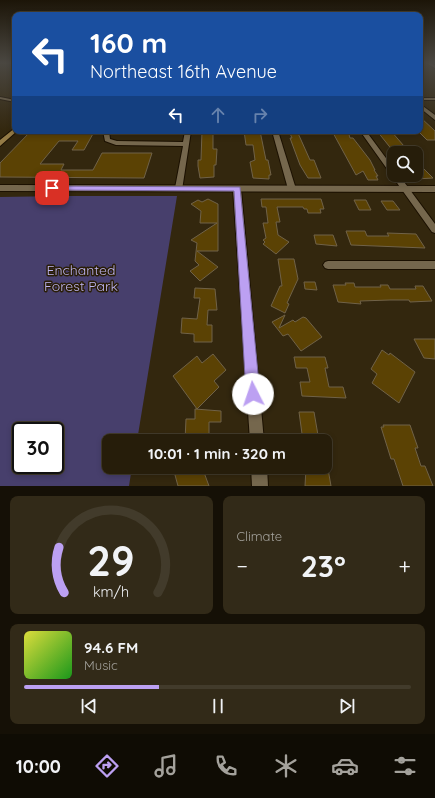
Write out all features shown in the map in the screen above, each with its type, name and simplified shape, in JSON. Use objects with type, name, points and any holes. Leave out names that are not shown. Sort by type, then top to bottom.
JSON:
[{"type":"main road","points":[[0,144],[12,133]]},
{"type":"street","points":[[0,98],[12,100]]},
{"type":"street","points":[[423,99],[435,99]]},
{"type":"street","points":[[423,108],[435,118]]},
{"type":"street","points":[[106,134],[107,140],[116,143],[186,144]]},
{"type":"street","points":[[179,188],[188,134]]},
{"type":"street","points":[[276,134],[292,189]]},
{"type":"street","points":[[365,134],[387,164]]},
{"type":"street","points":[[400,182],[435,230]]},
{"type":"street","points":[[0,188],[435,189]]},
{"type":"street","points":[[237,189],[255,434]]},
{"type":"street","points":[[328,265],[435,265]]},
{"type":"street","points":[[259,474],[260,486]]},
{"type":"green space","name":"Enchanted Forest Park","points":[[177,196],[138,434],[102,434],[102,474],[131,474],[129,486],[0,486],[0,197]]},
{"type":"building","points":[[423,120],[435,131],[435,140],[427,140],[421,134],[423,134]]},
{"type":"building","points":[[28,134],[93,134],[84,150],[72,150],[78,141],[59,141],[40,164],[64,164],[61,170],[93,170],[102,153],[152,153],[144,178],[0,177],[0,163]]},
{"type":"building","points":[[202,134],[213,134],[213,149],[217,149],[216,165],[214,165],[214,177],[200,178],[198,160],[201,160]]},
{"type":"building","points":[[244,134],[261,134],[271,175],[269,175],[269,179],[253,178],[250,162],[255,160],[253,145],[246,145]]},
{"type":"building","points":[[290,134],[298,134],[310,160],[314,160],[321,178],[308,178],[300,165],[290,138],[292,138]]},
{"type":"building","points":[[334,134],[349,134],[350,138],[353,138],[370,160],[378,176],[376,176],[378,180],[368,180],[363,171],[356,175]]},
{"type":"building","points":[[379,134],[394,134],[404,146],[389,146]]},
{"type":"building","points":[[423,168],[433,178],[423,179]]},
{"type":"building","points":[[208,199],[218,204],[218,251],[197,251],[218,267],[200,281],[190,271],[199,265],[195,261],[197,243],[191,240],[217,223],[200,223],[201,211],[191,204],[198,200],[202,202]]},
{"type":"building","points":[[261,199],[321,199],[324,209],[320,209],[321,213],[308,213],[307,209],[304,209],[303,207],[277,207],[280,222],[276,222],[278,235],[289,242],[276,254],[263,244],[265,242],[263,240],[266,238],[263,223],[268,223],[266,207],[262,207]]},
{"type":"building","points":[[354,200],[366,200],[371,210],[359,210]]},
{"type":"building","points":[[381,201],[393,201],[400,210],[387,210]]},
{"type":"building","points":[[346,231],[365,231],[367,236],[389,236],[387,233],[416,234],[425,248],[351,245]]},
{"type":"building","points":[[314,235],[333,235],[337,246],[316,244]]},
{"type":"building","points":[[278,259],[294,259],[298,279],[287,303],[289,304],[285,313],[271,306],[280,286],[282,286]]},
{"type":"building","points":[[304,282],[315,282],[317,290],[305,289]]},
{"type":"building","points":[[345,283],[354,283],[355,287],[381,287],[380,285],[388,285],[390,289],[416,289],[415,286],[423,286],[432,301],[360,301],[361,304],[338,302],[333,285],[346,285]]},
{"type":"building","points":[[195,288],[215,289],[217,310],[208,310],[207,325],[212,325],[212,342],[194,342],[194,334],[181,333],[182,318],[197,319],[200,298],[194,298]]},
{"type":"building","points":[[285,315],[279,328],[293,320],[295,322],[303,317],[306,318],[322,337],[301,351],[288,334],[283,336],[272,322]]},
{"type":"building","points":[[414,339],[435,339],[435,359],[424,358]]},
{"type":"building","points":[[382,350],[389,355],[390,353],[415,372],[399,403],[372,383],[377,374],[371,369]]},
{"type":"building","points":[[213,354],[226,370],[214,381],[219,387],[197,409],[173,376],[197,356],[202,363]]},
{"type":"building","points":[[294,357],[325,357],[328,368],[325,368],[329,387],[343,387],[346,398],[302,396],[300,382],[310,382],[307,368],[296,368]]},
{"type":"building","points":[[195,409],[221,411],[221,422],[209,422],[209,434],[185,434],[186,419],[195,419]]},
{"type":"building","points":[[299,412],[314,412],[318,434],[302,434]]},
{"type":"building","points":[[383,425],[410,425],[418,448],[415,448],[421,466],[425,466],[433,486],[403,486],[394,459],[391,459],[381,427],[384,427]]},
{"type":"building","points":[[205,474],[209,486],[178,486],[175,475]]},
{"type":"building","points":[[306,474],[329,474],[331,486],[305,486]]},
{"type":"route","points":[[52,188],[237,189],[253,394]]}]
